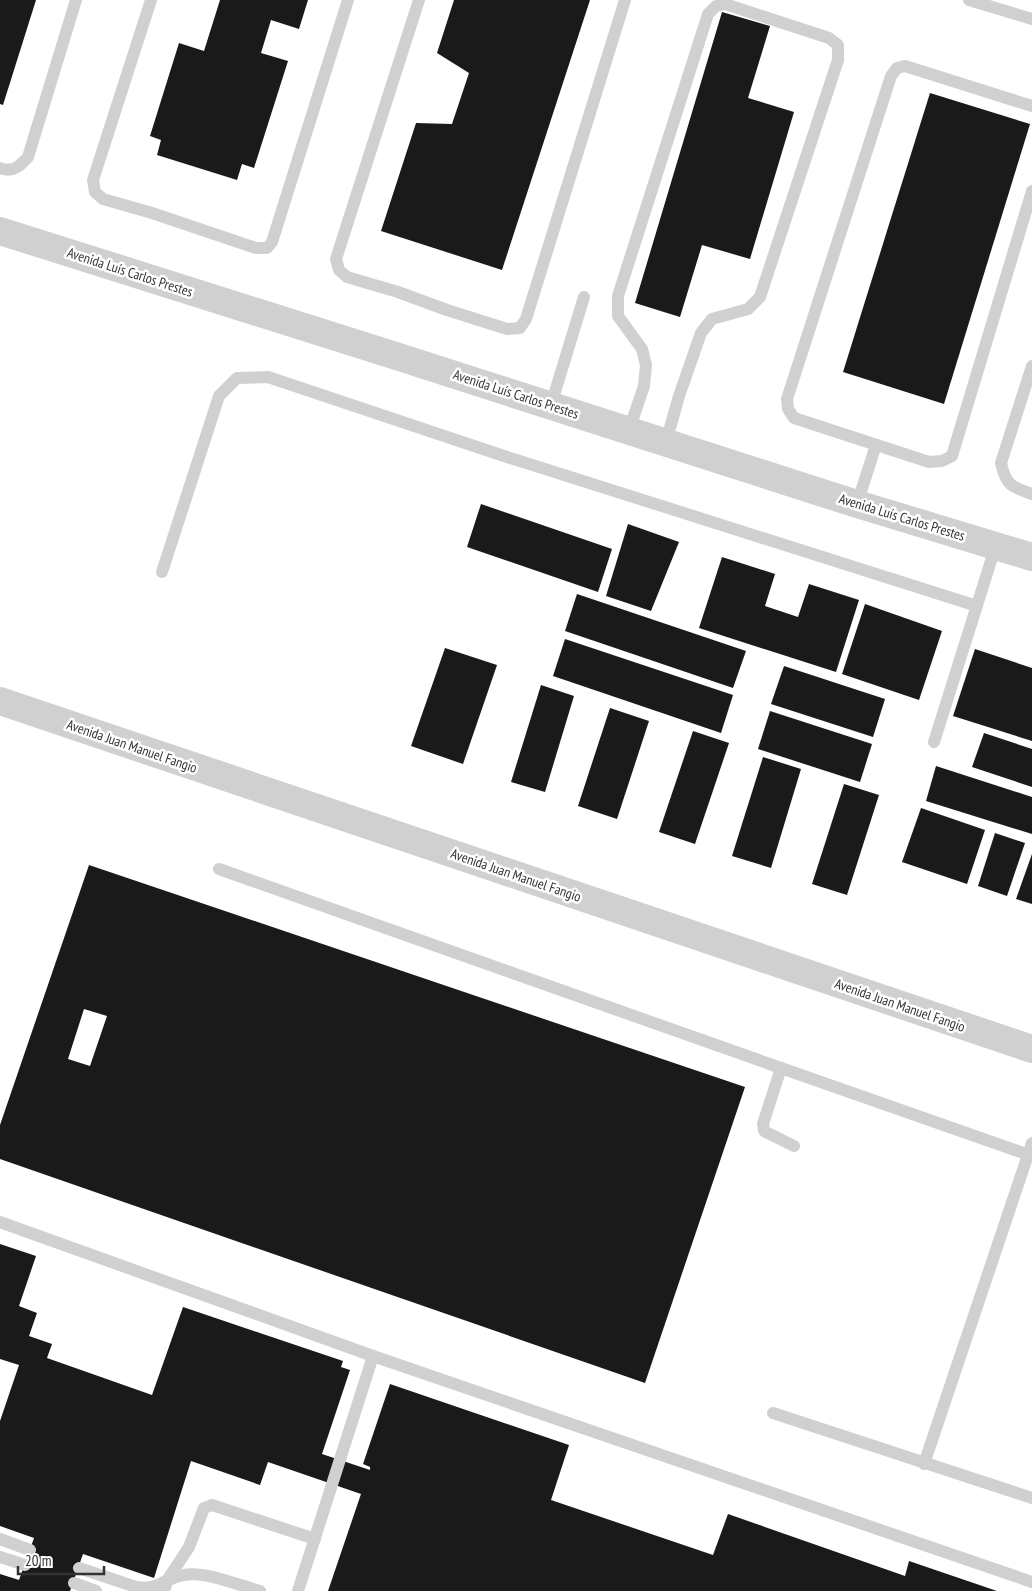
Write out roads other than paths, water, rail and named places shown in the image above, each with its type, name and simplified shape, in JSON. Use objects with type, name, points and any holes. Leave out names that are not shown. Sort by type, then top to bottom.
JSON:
[{"type":"street","name":"Avenida Luís Carlos Prestes","points":[[0,231],[857,504],[1031,555]]},
{"type":"street","name":"Avenida Juan Manuel Fangio","points":[[0,702],[1032,1049]]},
{"type":"lane","points":[[0,168],[6,170],[19,168],[28,156],[76,0]]},
{"type":"lane","points":[[151,0],[94,180],[95,192],[103,199],[152,213],[256,248],[267,248],[272,242],[348,0]]},
{"type":"lane","points":[[419,0],[336,259],[339,270],[347,277],[508,329],[520,328],[526,319],[625,0]]},
{"type":"lane","points":[[969,0],[1032,19]]},
{"type":"lane","points":[[629,430],[644,386],[646,365],[642,349],[618,316],[618,296],[708,14],[716,6],[725,4],[828,38],[838,45],[838,60],[760,297],[748,309],[712,319],[701,333],[666,442]]},
{"type":"lane","points":[[1032,106],[905,66],[896,68],[890,76],[787,399],[788,410],[794,418],[929,462],[942,461],[952,456],[1032,191]]},
{"type":"lane","points":[[551,405],[584,297]]},
{"type":"lane","points":[[1032,366],[1001,463],[1004,476],[1012,487],[1032,494]]},
{"type":"lane","points":[[162,572],[219,396],[237,378],[268,377],[501,455],[977,606]]},
{"type":"lane","points":[[857,504],[876,445]]},
{"type":"lane","points":[[934,742],[996,545]]},
{"type":"lane","points":[[219,868],[781,1068],[1031,1151],[924,1464]]},
{"type":"lane","points":[[781,1068],[763,1124],[764,1131],[794,1146]]},
{"type":"lane","points":[[0,1222],[372,1356],[1032,1582]]},
{"type":"lane","points":[[298,1591],[372,1356]]},
{"type":"lane","points":[[773,1413],[1032,1498]]},
{"type":"lane","points":[[166,1585],[189,1547],[204,1508],[212,1505],[315,1539]]},
{"type":"lane","points":[[0,1540],[30,1550]]},
{"type":"lane","points":[[0,1557],[24,1565]]},
{"type":"lane","points":[[79,1568],[145,1589],[166,1585],[185,1574],[206,1576],[260,1591]]},
{"type":"lane","points":[[74,1582],[96,1591]]}]
